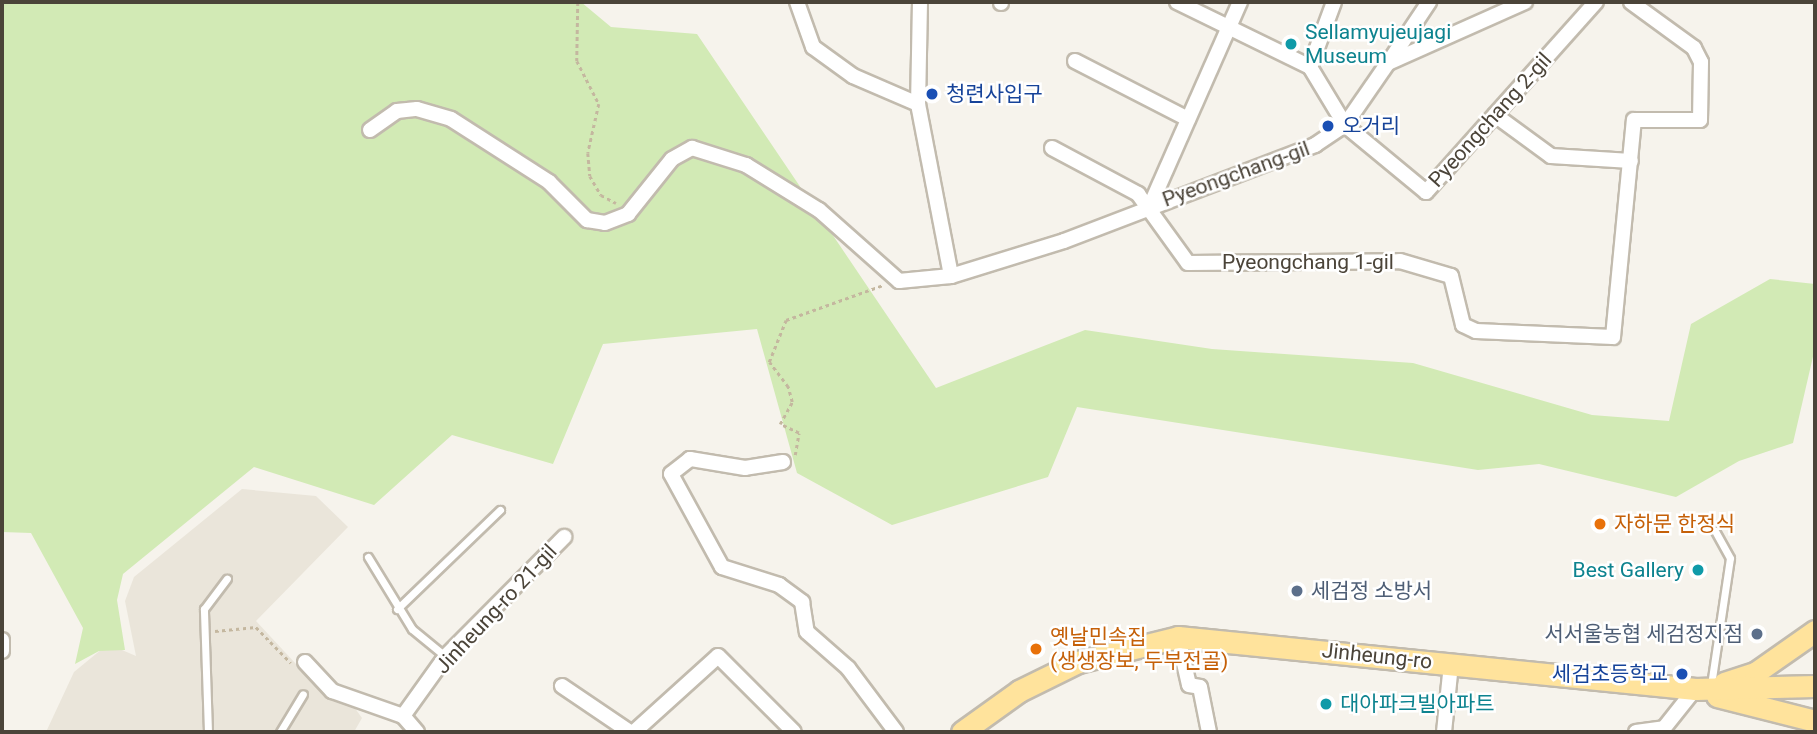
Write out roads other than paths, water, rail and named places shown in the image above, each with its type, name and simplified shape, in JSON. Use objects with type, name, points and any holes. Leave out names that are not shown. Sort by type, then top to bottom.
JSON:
[{"type":"main road","points":[[1703,687],[1755,674],[1815,631]]},
{"type":"main road","name":"Jinheung-ro","points":[[962,732],[1019,691],[1078,662],[1178,637],[1703,687],[1815,686]]},
{"type":"main road","points":[[1703,687],[1815,721]]},
{"type":"street","points":[[797,2],[813,47],[853,76],[918,104]]},
{"type":"street","points":[[920,2],[918,104],[950,276]]},
{"type":"street","points":[[1177,2],[1310,67],[1345,125]]},
{"type":"street","points":[[1052,148],[1150,206],[1240,2]]},
{"type":"street","points":[[1310,67],[1334,2]]},
{"type":"street","name":"Pyeongchang-gil","points":[[370,130],[397,111],[417,109],[451,120],[549,182],[587,220],[605,223],[628,214],[672,159],[692,148],[730,157],[818,210],[899,281],[950,276],[1315,145],[1345,125],[1429,2]]},
{"type":"street","points":[[1388,63],[1525,2]]},
{"type":"street","name":"Pyeongchang 2-gil","points":[[1345,125],[1426,192],[1596,2]]},
{"type":"street","name":"Pyeongchang 1-gil","points":[[1150,206],[1188,263],[1400,261],[1451,276],[1463,325],[1476,331],[1614,337],[1634,120],[1700,120],[1701,62],[1694,48],[1631,2]]},
{"type":"street","points":[[1074,61],[1188,119]]},
{"type":"street","points":[[1495,115],[1551,156],[1630,161]]},
{"type":"street","points":[[783,462],[745,468],[690,459],[671,474],[722,567],[779,585],[803,602],[807,632],[848,668],[896,732]]},
{"type":"street","name":"Jinheung-ro 21-gil","points":[[403,716],[446,656],[564,537]]},
{"type":"street","points":[[1178,637],[1189,685],[1200,687],[1209,732]]},
{"type":"street","points":[[2,640],[2,651]]},
{"type":"street","points":[[562,686],[632,732],[718,656],[794,732]]},
{"type":"street","points":[[299,663],[332,691],[403,716],[417,732]]},
{"type":"street","points":[[1444,732],[1451,664]]},
{"type":"street","points":[[1636,732],[1664,728],[1703,687]]},
{"type":"lane","points":[[397,609],[500,510]]},
{"type":"lane","points":[[1703,687],[1730,558],[1715,531]]},
{"type":"lane","points":[[368,557],[397,609],[446,656]]},
{"type":"lane","points":[[208,732],[204,609],[226,579]]},
{"type":"lane","points":[[280,732],[303,694]]},
{"type":"place","name":"Sellamyujeujagi Museum","points":[[1291,44]]},
{"type":"place","name":"청련사입구","points":[[932,94]]},
{"type":"place","name":"오거리","points":[[1328,126]]},
{"type":"place","name":"자하문 한정식","points":[[1600,524]]},
{"type":"place","name":"Best Gallery","points":[[1698,570]]},
{"type":"place","name":"세검정 소방서","points":[[1297,591]]},
{"type":"place","name":"서서울농협 세검정지점","points":[[1757,634]]},
{"type":"place","name":"옛날민속집 (생생장보, 두부전골)","points":[[1036,649]]},
{"type":"place","name":"세검초등학교","points":[[1682,674]]},
{"type":"place","name":"대아파크빌아파트","points":[[1326,704]]}]
